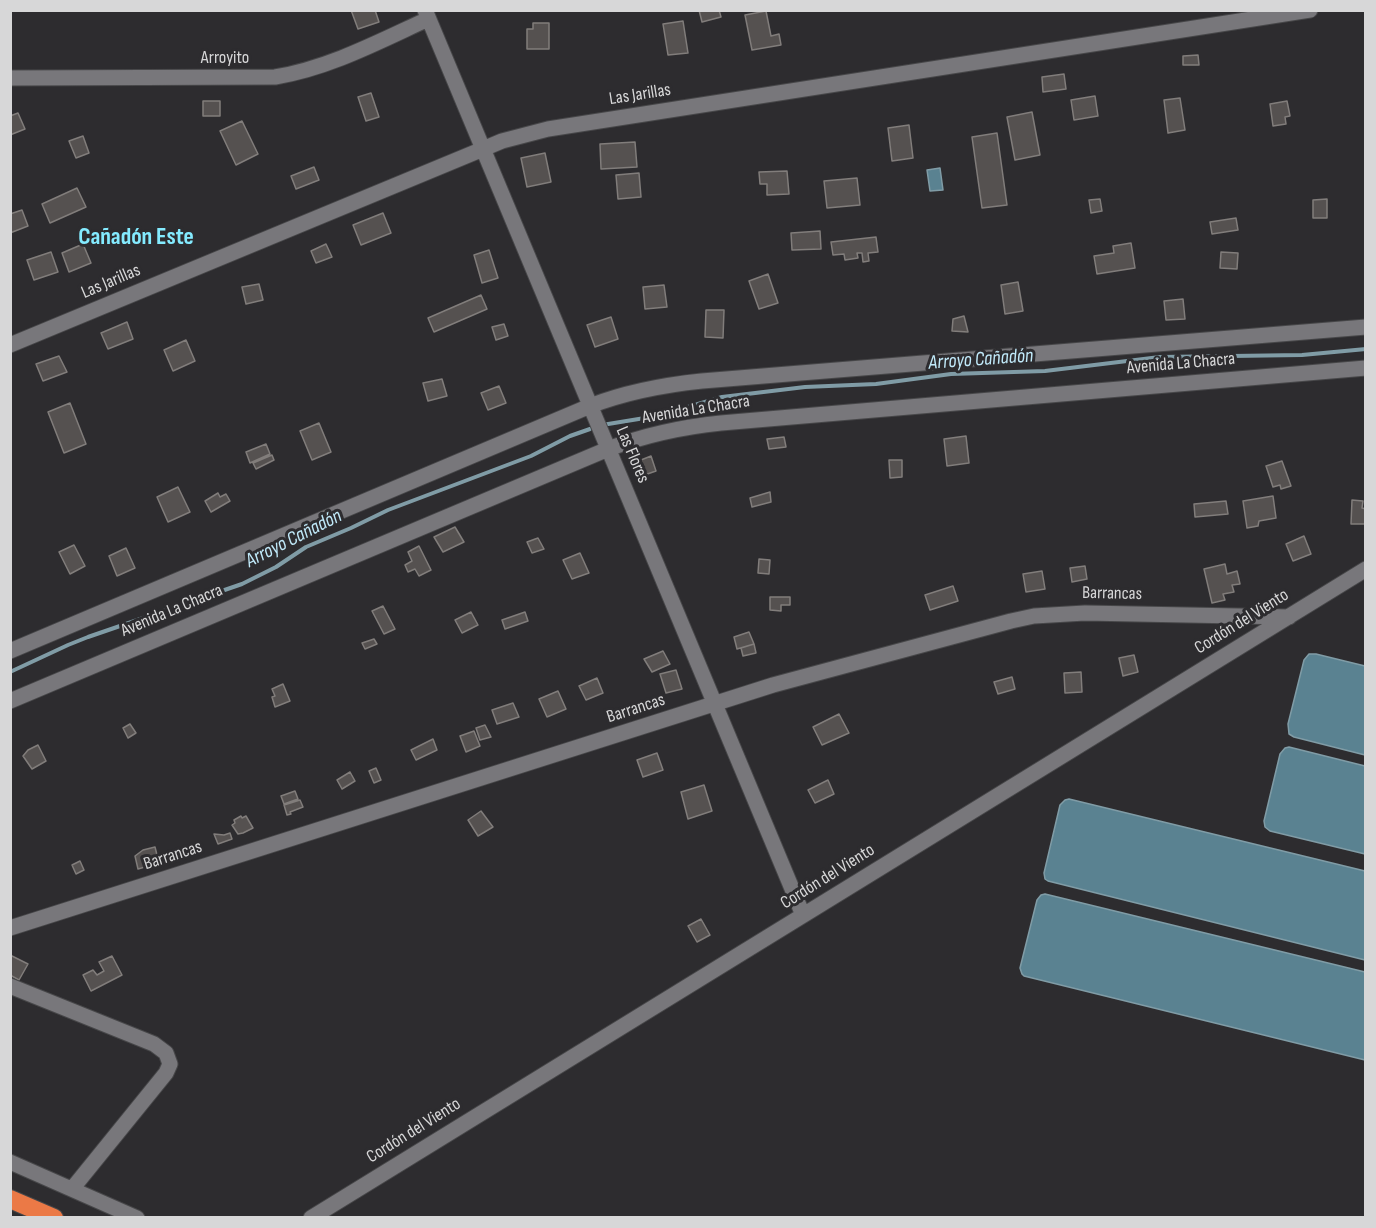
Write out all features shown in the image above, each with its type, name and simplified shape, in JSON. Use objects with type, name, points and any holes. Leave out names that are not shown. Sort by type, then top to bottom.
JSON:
[{"type":"highway","points":[[10,1199],[54,1218]]},
{"type":"street","name":"Las Jarillas","points":[[10,345],[483,148],[548,129],[1310,10]]},
{"type":"street","name":"Las Flores","points":[[427,15],[803,915]]},
{"type":"street","name":"Arroyito","points":[[10,78],[274,77],[307,70],[336,60],[427,15]]},
{"type":"street","name":"Avenida La Chacra","points":[[10,651],[590,406],[649,388],[702,381],[1365,327]]},
{"type":"street","name":"Avenida La Chacra","points":[[10,701],[608,448],[672,430],[721,423],[1365,368]]},
{"type":"street","name":"Cordón del Viento","points":[[311,1218],[1365,570]]},
{"type":"street","name":"Barrancas","points":[[10,928],[804,676],[1000,624],[1034,616],[1084,613],[1289,617]]},
{"type":"street","points":[[10,986],[154,1044],[166,1053],[170,1064],[166,1073],[72,1189]]},
{"type":"street","points":[[10,1162],[137,1218]]},
{"type":"water","points":[[940,168],[943,190],[930,191],[927,170]]},
{"type":"water","points":[[1309,654],[1365,666],[1365,755],[1289,734],[1288,724],[1304,660]]},
{"type":"water","points":[[1289,747],[1365,766],[1365,854],[1270,831],[1265,827],[1264,821],[1280,754]]},
{"type":"water","points":[[1069,799],[1365,871],[1365,960],[1048,881],[1044,873],[1060,805]]},
{"type":"water","points":[[1045,894],[1365,972],[1365,1060],[1024,976],[1020,968],[1037,900]]},
{"type":"building","points":[[351,10],[375,10],[379,22],[358,29]]},
{"type":"building","points":[[699,10],[719,10],[721,17],[702,22]]},
{"type":"building","points":[[766,11],[771,36],[779,34],[781,45],[752,50],[745,15]]},
{"type":"building","points":[[683,21],[688,53],[668,55],[663,24]]},
{"type":"building","points":[[533,23],[549,23],[549,49],[527,49],[527,29],[533,29]]},
{"type":"building","points":[[1198,55],[1199,65],[1183,65],[1183,56]]},
{"type":"building","points":[[1064,74],[1066,89],[1043,92],[1042,77]]},
{"type":"building","points":[[371,93],[379,117],[366,121],[358,97]]},
{"type":"building","points":[[1095,96],[1098,116],[1074,120],[1071,100]]},
{"type":"building","points":[[1180,98],[1185,130],[1168,133],[1164,100]]},
{"type":"building","points":[[203,101],[220,101],[220,116],[203,116]]},
{"type":"building","points":[[1287,101],[1290,116],[1285,117],[1286,124],[1273,126],[1270,104]]},
{"type":"building","points":[[1032,112],[1040,155],[1015,160],[1007,117]]},
{"type":"building","points":[[18,113],[25,129],[10,135],[10,116]]},
{"type":"building","points":[[242,121],[258,154],[236,165],[220,131]]},
{"type":"building","points":[[909,125],[913,158],[892,161],[888,128]]},
{"type":"building","points":[[997,133],[1007,205],[982,208],[972,137]]},
{"type":"building","points":[[83,136],[89,153],[76,158],[69,141]]},
{"type":"building","points":[[635,142],[637,167],[601,169],[600,144]]},
{"type":"building","points":[[545,153],[551,182],[527,187],[521,158]]},
{"type":"building","points":[[314,167],[319,180],[296,189],[291,176]]},
{"type":"building","points":[[787,171],[789,194],[767,195],[767,184],[760,184],[759,172]]},
{"type":"building","points":[[639,173],[641,197],[618,199],[616,175]]},
{"type":"building","points":[[857,178],[860,205],[827,208],[824,181]]},
{"type":"building","points":[[77,188],[86,207],[50,223],[42,204]]},
{"type":"building","points":[[1100,199],[1102,211],[1091,213],[1089,200]]},
{"type":"building","points":[[1327,199],[1327,218],[1313,218],[1313,200]]},
{"type":"building","points":[[22,210],[28,226],[10,233],[10,214]]},
{"type":"building","points":[[383,213],[391,233],[361,245],[353,225]]},
{"type":"building","points":[[1236,218],[1238,230],[1212,234],[1210,222]]},
{"type":"building","points":[[820,231],[821,249],[792,250],[791,233]]},
{"type":"building","points":[[876,237],[878,252],[868,253],[869,261],[863,262],[862,253],[857,253],[858,258],[845,260],[844,254],[833,255],[831,242]]},
{"type":"building","points":[[1131,243],[1135,268],[1097,274],[1094,256],[1114,253],[1113,246]]},
{"type":"building","points":[[83,244],[91,263],[69,272],[62,253]]},
{"type":"building","points":[[326,244],[332,257],[316,263],[311,251]]},
{"type":"building","points":[[489,250],[498,278],[482,283],[474,255]]},
{"type":"building","points":[[51,252],[58,272],[34,280],[27,260]]},
{"type":"building","points":[[1221,252],[1238,253],[1237,269],[1220,268]]},
{"type":"building","points":[[768,274],[778,303],[759,309],[749,281]]},
{"type":"building","points":[[1018,282],[1023,311],[1005,314],[1001,285]]},
{"type":"building","points":[[259,284],[263,300],[246,304],[242,287]]},
{"type":"building","points":[[664,285],[667,307],[645,309],[643,287]]},
{"type":"building","points":[[481,295],[487,309],[434,332],[428,318]]},
{"type":"building","points":[[1183,299],[1185,319],[1166,320],[1164,301]]},
{"type":"building","points":[[706,310],[724,310],[723,338],[705,337]]},
{"type":"building","points":[[964,316],[968,332],[952,331],[953,319]]},
{"type":"building","points":[[611,317],[618,339],[595,347],[587,325]]},
{"type":"building","points":[[127,322],[133,339],[108,349],[101,333]]},
{"type":"building","points":[[504,324],[508,336],[496,340],[492,327]]},
{"type":"building","points":[[186,340],[195,361],[173,371],[164,350]]},
{"type":"building","points":[[59,356],[67,372],[43,381],[36,364]]},
{"type":"building","points":[[442,379],[447,396],[428,401],[423,383]]},
{"type":"building","points":[[499,386],[506,403],[488,410],[481,393]]},
{"type":"building","points":[[70,403],[86,444],[64,453],[48,412]]},
{"type":"building","points":[[319,423],[331,452],[312,460],[300,431]]},
{"type":"building","points":[[966,436],[969,463],[947,466],[944,439]]},
{"type":"building","points":[[784,437],[786,447],[769,449],[767,439]]},
{"type":"building","points":[[266,444],[270,454],[250,463],[246,452]]},
{"type":"building","points":[[272,455],[274,460],[256,469],[253,463]]},
{"type":"building","points":[[651,456],[656,471],[636,478],[631,464]]},
{"type":"building","points":[[889,460],[902,460],[902,477],[890,478]]},
{"type":"building","points":[[1282,461],[1291,486],[1281,489],[1280,485],[1273,487],[1266,466]]},
{"type":"building","points":[[178,487],[190,512],[168,522],[157,497]]},
{"type":"building","points":[[770,492],[771,502],[752,507],[750,498]]},
{"type":"building","points":[[218,493],[220,497],[226,494],[230,501],[211,512],[205,501]]},
{"type":"building","points":[[1273,496],[1276,518],[1259,521],[1258,526],[1247,528],[1243,501]]},
{"type":"building","points":[[1352,500],[1363,501],[1362,508],[1366,509],[1366,524],[1351,524]]},
{"type":"building","points":[[1226,501],[1228,514],[1195,517],[1194,504]]},
{"type":"building","points":[[455,527],[464,542],[443,552],[434,537]]},
{"type":"building","points":[[1304,536],[1311,554],[1293,561],[1286,544]]},
{"type":"building","points":[[538,538],[544,549],[532,553],[527,542]]},
{"type":"building","points":[[74,545],[85,566],[70,574],[59,552]]},
{"type":"building","points":[[419,546],[431,570],[419,576],[415,569],[408,572],[405,565],[412,561],[408,552]]},
{"type":"building","points":[[126,548],[135,568],[117,576],[109,556]]},
{"type":"building","points":[[580,553],[589,573],[572,579],[563,560]]},
{"type":"building","points":[[759,559],[770,560],[769,574],[758,573]]},
{"type":"building","points":[[1225,564],[1227,574],[1237,571],[1240,584],[1232,585],[1234,592],[1223,594],[1225,600],[1212,603],[1204,569]]},
{"type":"building","points":[[1085,566],[1087,579],[1072,582],[1070,568]]},
{"type":"building","points":[[1042,571],[1045,589],[1026,592],[1023,574]]},
{"type":"building","points":[[953,586],[958,601],[930,610],[925,595]]},
{"type":"building","points":[[770,597],[790,597],[790,605],[781,605],[781,611],[770,610]]},
{"type":"building","points":[[383,606],[395,629],[384,634],[372,611]]},
{"type":"building","points":[[471,612],[478,625],[462,633],[455,620]]},
{"type":"building","points":[[525,612],[528,621],[505,629],[502,620]]},
{"type":"building","points":[[749,632],[754,644],[737,649],[734,637]]},
{"type":"building","points":[[374,639],[377,644],[365,649],[362,643]]},
{"type":"building","points":[[754,644],[756,653],[743,656],[741,648]]},
{"type":"building","points":[[663,651],[670,664],[652,672],[644,659]]},
{"type":"building","points":[[1134,655],[1138,672],[1123,676],[1119,658]]},
{"type":"building","points":[[676,670],[682,689],[666,693],[660,674]]},
{"type":"building","points":[[1081,672],[1082,692],[1065,693],[1064,673]]},
{"type":"building","points":[[1012,677],[1015,689],[998,694],[994,682]]},
{"type":"building","points":[[597,678],[603,693],[586,700],[579,686]]},
{"type":"building","points":[[283,684],[290,701],[275,707],[272,697],[275,696],[272,689]]},
{"type":"building","points":[[558,691],[566,709],[547,717],[539,699]]},
{"type":"building","points":[[513,703],[519,717],[497,724],[492,710]]},
{"type":"building","points":[[839,714],[849,733],[822,745],[813,727]]},
{"type":"building","points":[[130,724],[136,733],[128,738],[123,728]]},
{"type":"building","points":[[485,725],[491,737],[480,740],[476,728]]},
{"type":"building","points":[[474,731],[480,746],[466,752],[460,736]]},
{"type":"building","points":[[433,739],[437,750],[416,760],[411,750]]},
{"type":"building","points":[[38,745],[46,761],[32,769],[23,756],[28,750]]},
{"type":"building","points":[[657,753],[663,770],[643,777],[637,760]]},
{"type":"building","points":[[376,768],[381,780],[374,783],[369,771]]},
{"type":"building","points":[[350,772],[355,781],[342,789],[337,780]]},
{"type":"building","points":[[828,780],[834,794],[815,803],[808,790]]},
{"type":"building","points":[[704,785],[712,811],[688,819],[681,792]]},
{"type":"building","points":[[295,791],[298,799],[284,804],[281,796]]},
{"type":"building","points":[[300,800],[303,807],[287,815],[284,805]]},
{"type":"building","points":[[481,811],[493,827],[478,836],[468,820]]},
{"type":"building","points":[[241,816],[242,818],[246,816],[253,828],[238,834],[232,825],[235,823],[234,820]]},
{"type":"building","points":[[230,833],[232,839],[218,844],[214,834]]},
{"type":"building","points":[[155,847],[159,863],[138,869],[135,856],[143,850]]},
{"type":"building","points":[[80,861],[84,870],[76,874],[72,865]]},
{"type":"building","points":[[701,919],[710,935],[697,942],[688,926]]},
{"type":"building","points":[[10,955],[28,964],[19,980],[10,975]]},
{"type":"building","points":[[112,956],[122,975],[91,991],[83,975],[93,970],[97,975],[104,971],[99,962]]},
{"type":"waterway","name":"Arroyo Cañadón","points":[[602,425],[657,416],[722,397],[805,387],[876,384],[951,374],[1045,371],[1160,357],[1302,355],[1366,349]]},
{"type":"waterway","name":"Arroyo Cañadón","points":[[10,672],[88,637],[242,584],[276,567],[306,547],[388,510],[531,456],[570,436],[590,429]]},
{"type":"district","name":"Cañadón Este","points":[[136,238]]}]
